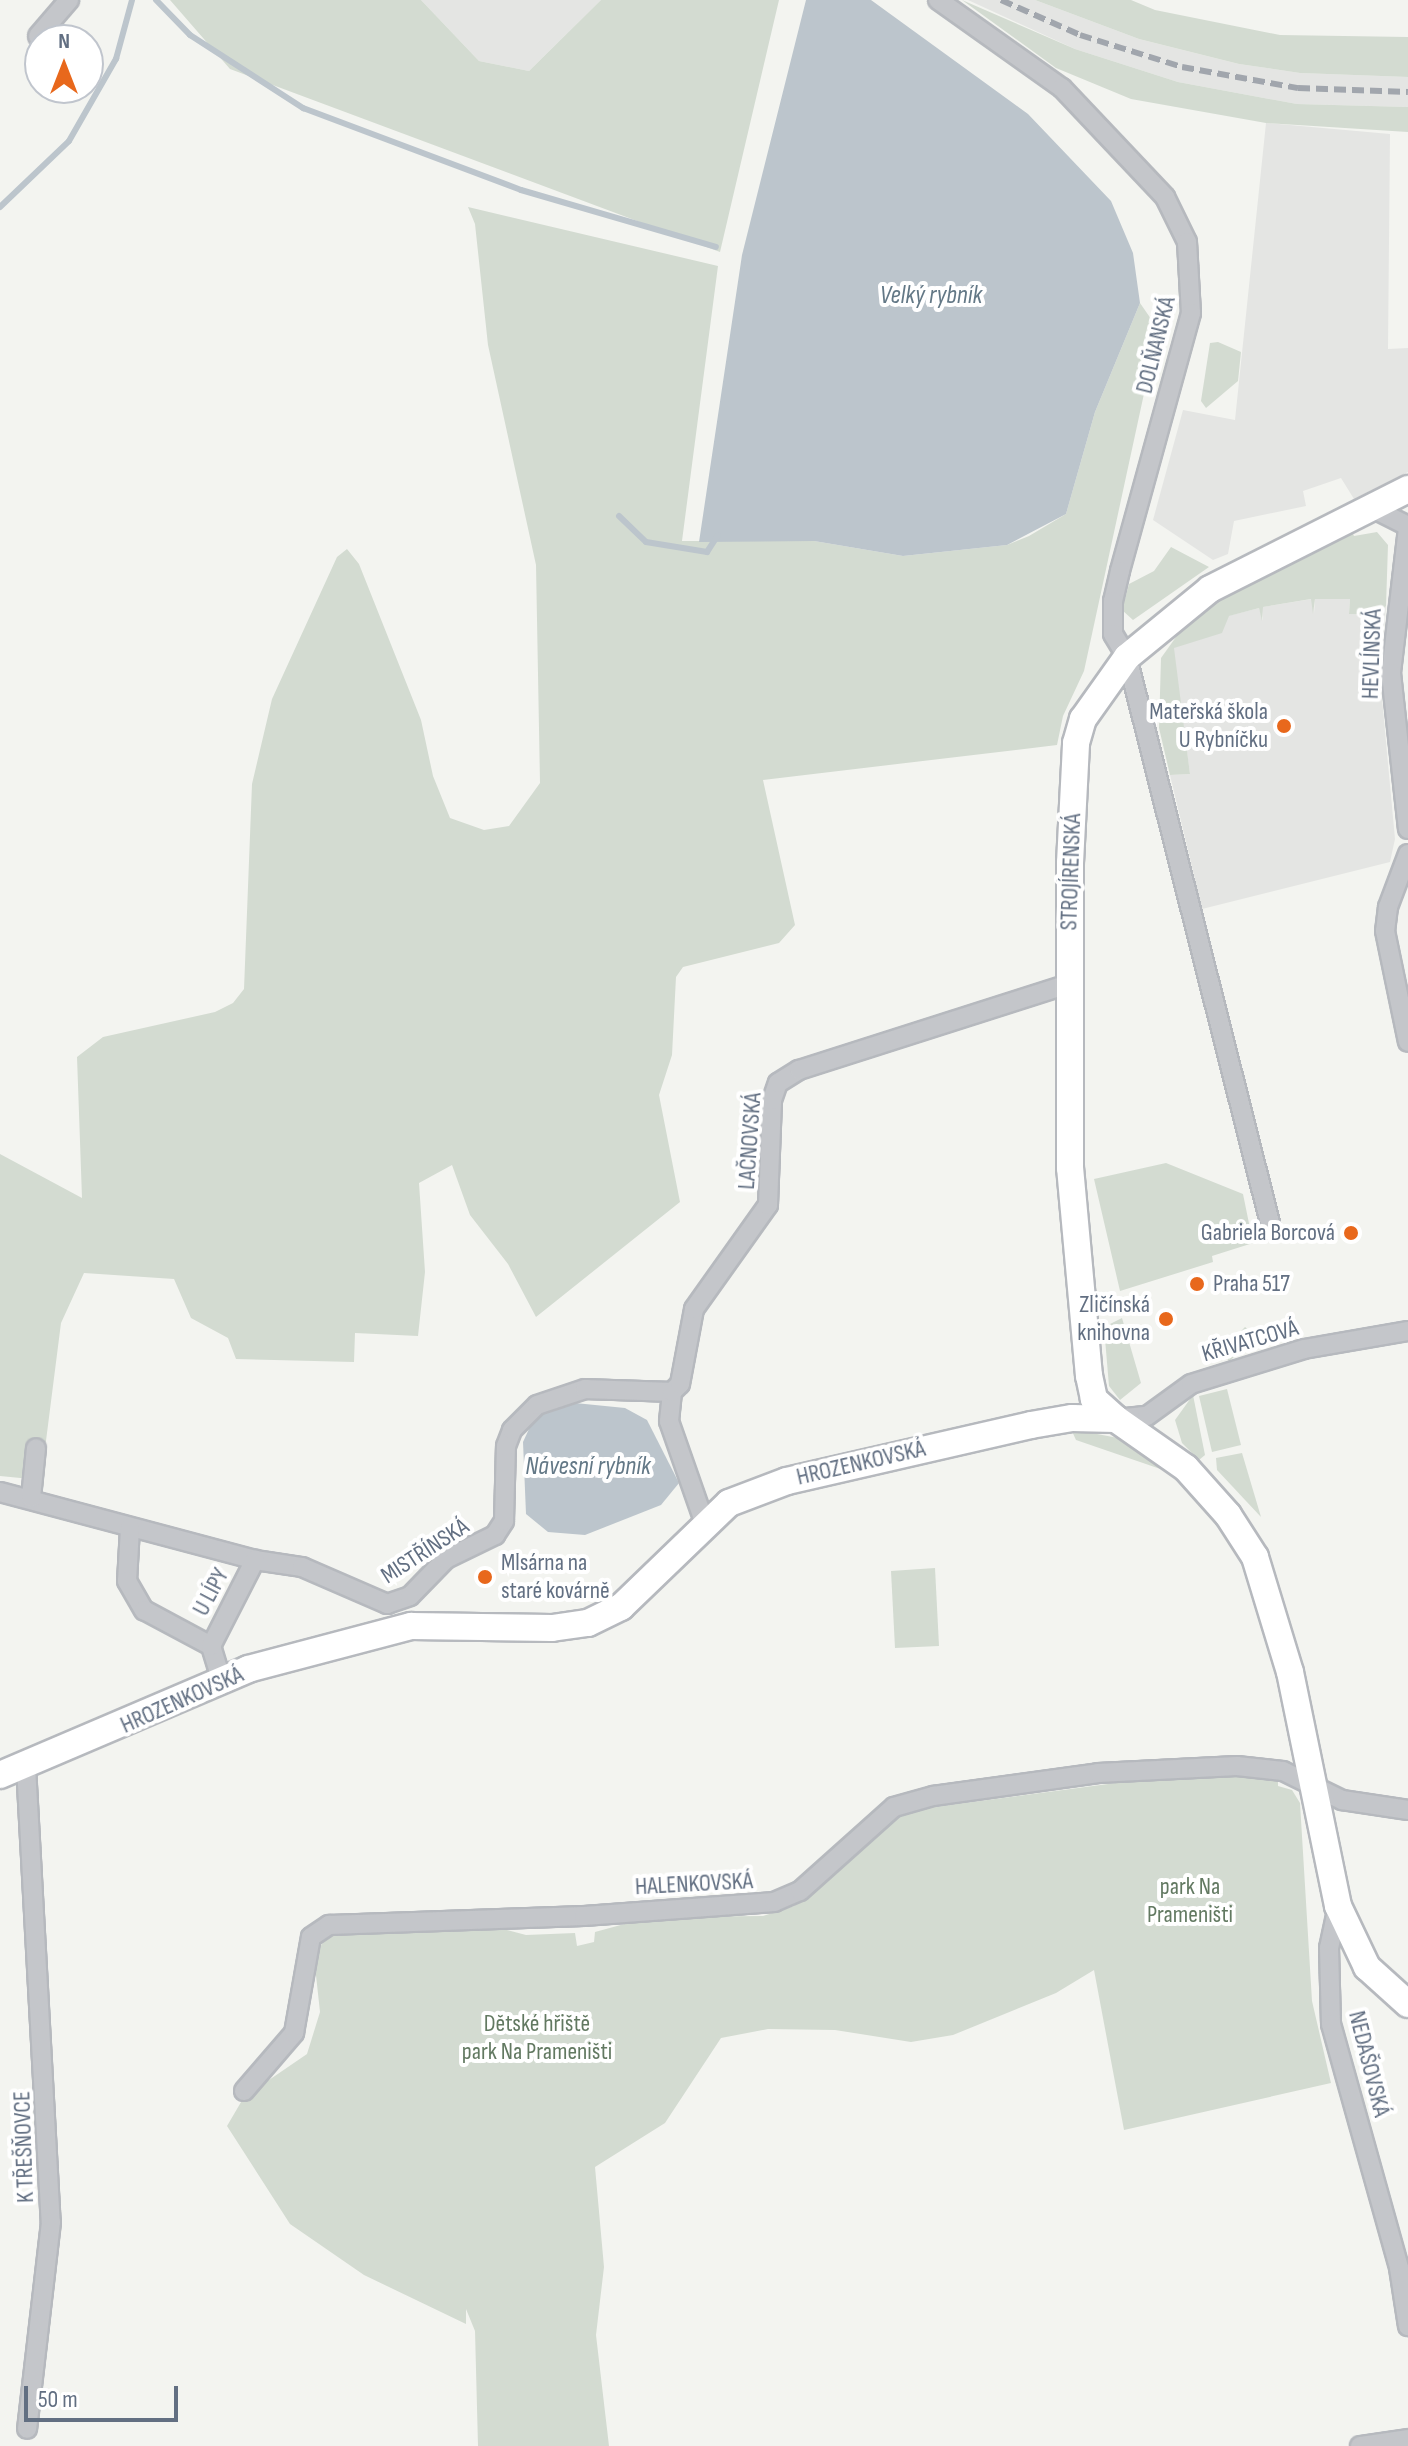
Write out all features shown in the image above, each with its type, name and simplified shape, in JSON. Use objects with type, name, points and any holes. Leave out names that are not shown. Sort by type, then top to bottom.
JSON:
[{"type":"street","points":[[48,24],[69,0]]},
{"type":"street","name":"DOLŇANSKÁ","points":[[938,0],[1062,88],[1165,197],[1187,242],[1191,313],[1113,601],[1113,634],[1127,657],[1272,1231]]},
{"type":"street","name":"STROJÍRENSKÁ","points":[[1116,1419],[1094,1399],[1089,1376],[1070,1168],[1068,984],[1076,743],[1095,698],[1127,657],[1210,589],[1408,489]]},
{"type":"street","points":[[1372,508],[1408,527]]},
{"type":"street","name":"HEVLÍNSKÁ","points":[[1408,527],[1391,673],[1408,829]]},
{"type":"street","points":[[1408,854],[1386,911],[1385,931],[1408,1042]]},
{"type":"street","name":"LAČNOVSKÁ","points":[[705,1524],[669,1421],[672,1392],[680,1384],[694,1309],[768,1205],[772,1100],[783,1078],[1068,984]]},
{"type":"street","name":"KŘIVATCOVÁ","points":[[1116,1419],[1147,1416],[1191,1384],[1304,1349],[1408,1331]]},
{"type":"street","name":"MISTŘÍNSKÁ","points":[[0,1492],[255,1560],[302,1567],[387,1604],[410,1596],[446,1559],[495,1535],[504,1521],[506,1446],[512,1430],[537,1405],[585,1389],[672,1392]]},
{"type":"street","points":[[1116,1419],[1186,1468],[1243,1535],[1280,1635],[1315,1783],[1338,1906],[1367,1967],[1408,2004]]},
{"type":"street","name":"HROZENKOVSKÁ","points":[[0,1775],[221,1679],[392,1632],[430,1623],[552,1628],[588,1623],[621,1607],[729,1503],[758,1491],[848,1464],[1045,1422],[1116,1419]]},
{"type":"street","points":[[31,1498],[36,1448]]},
{"type":"street","name":"U LÍPY","points":[[130,1528],[127,1581],[144,1610],[211,1646]]},
{"type":"street","name":"U LÍPY","points":[[221,1679],[211,1646],[255,1560]]},
{"type":"street","name":"MISTŘÍNSKÁ","points":[[387,1604],[392,1632]]},
{"type":"street","name":"HALENKOVSKÁ","points":[[244,2091],[294,2033],[311,1937],[329,1925],[584,1916],[774,1902],[800,1891],[894,1807],[984,1788],[1223,1765],[1283,1771],[1315,1783],[1342,1800],[1408,1810]]},
{"type":"street","name":"K TŘEŠŇOVCE","points":[[26,1766],[51,2222],[27,2429]]},
{"type":"street","name":"NEDAŠOVSKÁ","points":[[1338,1906],[1329,1948],[1331,2024],[1399,2268],[1408,2326]]},
{"type":"street","points":[[1360,2446],[1406,2438]]},
{"type":"shaded area","points":[[421,0],[601,0],[529,71],[479,61]]},
{"type":"shaded area","points":[[968,0],[1035,0],[1139,39],[1239,64],[1300,73],[1408,77],[1408,107],[1297,104],[1178,82],[1075,49]]},
{"type":"shaded area","points":[[1266,123],[1390,134],[1388,349],[1408,348],[1408,472],[1354,499],[1341,478],[1303,491],[1306,506],[1234,521],[1228,554],[1213,560],[1153,520],[1183,410],[1235,420]]},
{"type":"shaded area","name":"Mateřská škola U Rybníčku","points":[[1312,599],[1314,614],[1315,599],[1350,599],[1349,614],[1378,615],[1386,606],[1380,677],[1395,839],[1390,862],[1202,909],[1170,775],[1190,774],[1173,648],[1228,616],[1259,608],[1263,621],[1262,607]]},
{"type":"green space","points":[[170,0],[421,0],[479,61],[529,71],[601,0],[779,0],[720,252],[230,69]]},
{"type":"green space","points":[[962,0],[1075,49],[1178,82],[1297,104],[1408,107],[1408,132],[1266,123],[1131,99],[1056,68]]},
{"type":"green space","points":[[1035,0],[1131,0],[1155,10],[1280,35],[1408,37],[1408,77],[1300,73],[1239,64],[1139,39]]},
{"type":"green space","points":[[468,207],[718,266],[682,541],[814,541],[903,556],[1007,545],[1029,536],[1066,514],[1095,412],[1140,303],[1158,329],[1084,671],[1063,716],[1057,745],[763,780],[795,925],[779,943],[683,967],[676,977],[672,1055],[659,1095],[680,1202],[536,1317],[508,1264],[470,1215],[452,1165],[419,1183],[425,1272],[418,1336],[355,1333],[354,1362],[236,1359],[228,1338],[191,1318],[174,1279],[84,1273],[61,1323],[41,1480],[0,1476],[0,1154],[82,1198],[77,1057],[103,1037],[215,1012],[233,1003],[244,989],[252,784],[272,699],[337,557],[347,549],[359,564],[421,720],[433,776],[450,818],[484,830],[509,826],[540,783],[536,565],[488,345],[475,224]]},
{"type":"green space","points":[[1218,342],[1241,352],[1238,381],[1206,408],[1201,401],[1210,343]]},
{"type":"green space","points":[[1352,532],[1354,536],[1377,532],[1388,545],[1386,606],[1378,615],[1349,614],[1350,599],[1315,599],[1313,614],[1311,599],[1263,607],[1262,621],[1259,608],[1229,616],[1222,633],[1174,648],[1190,774],[1170,775],[1159,728],[1161,658],[1181,630],[1224,593]]},
{"type":"green space","points":[[1171,547],[1209,567],[1133,620],[1122,610],[1129,584],[1154,571]]},
{"type":"green space","points":[[1166,1163],[1243,1194],[1253,1243],[1212,1256],[1213,1262],[1120,1291],[1094,1179]]},
{"type":"green space","points":[[1122,1318],[1141,1383],[1120,1400],[1109,1386],[1104,1327]]},
{"type":"green space","points":[[1245,1327],[1255,1335],[1229,1362],[1223,1350]]},
{"type":"green space","points":[[1227,1389],[1241,1445],[1212,1452],[1199,1396]]},
{"type":"green space","points":[[1193,1395],[1205,1455],[1199,1460],[1182,1443],[1175,1420]]},
{"type":"green space","points":[[1071,1429],[1118,1438],[1175,1474],[1076,1440]]},
{"type":"green space","points":[[1242,1453],[1261,1517],[1217,1470],[1216,1458]]},
{"type":"green space","points":[[935,1568],[939,1646],[895,1648],[891,1571]]},
{"type":"green space","points":[[1206,1771],[1278,1779],[1278,1786],[1292,1790],[1300,1803],[1312,2001],[1331,2083],[1124,2130],[1094,1970],[1056,1993],[953,2035],[911,2042],[835,2030],[768,2029],[721,2038],[665,2123],[595,2167],[604,2267],[596,2335],[609,2446],[478,2446],[475,2331],[466,2309],[466,2324],[364,2275],[290,2224],[227,2126],[244,2097],[307,2054],[320,2012],[314,1957],[328,1934],[503,1929],[526,1935],[575,1933],[577,1946],[594,1942],[595,1932],[650,1917],[763,1916],[794,1906],[898,1818],[919,1809]]},
{"type":"water","name":"Velký rybník","points":[[806,0],[871,0],[1028,114],[1111,201],[1133,253],[1140,303],[1095,412],[1066,514],[1007,545],[903,556],[814,541],[699,542],[742,255]]},
{"type":"water","name":"Návesní rybník","points":[[565,1402],[625,1408],[647,1420],[679,1483],[661,1505],[585,1535],[548,1532],[526,1514],[523,1442],[535,1416]]},
{"type":"waterway","points":[[0,207],[69,141],[116,59],[132,0]]},
{"type":"waterway","points":[[156,0],[190,35],[303,108],[521,190],[716,247]]},
{"type":"waterway","points":[[619,516],[646,542],[707,552],[718,535]]},
{"type":"railway","points":[[1001,0],[1080,35],[1182,67],[1298,88],[1408,92]]},
{"type":"place","name":"Mateřská škola U Rybníčku","points":[[1284,726]]},
{"type":"place","name":"Gabriela Borcová","points":[[1351,1233]]},
{"type":"place","name":"Praha 517","points":[[1197,1284]]},
{"type":"place","name":"Zličínská knihovna","points":[[1166,1319]]},
{"type":"place","name":"Mlsárna na staré kovárně","points":[[485,1577]]},
{"type":"park label","name":"park Na Prameništi","points":[[1190,1901]]},
{"type":"park label","name":"Dětské hřiště park Na Prameništi","points":[[537,2038]]}]
